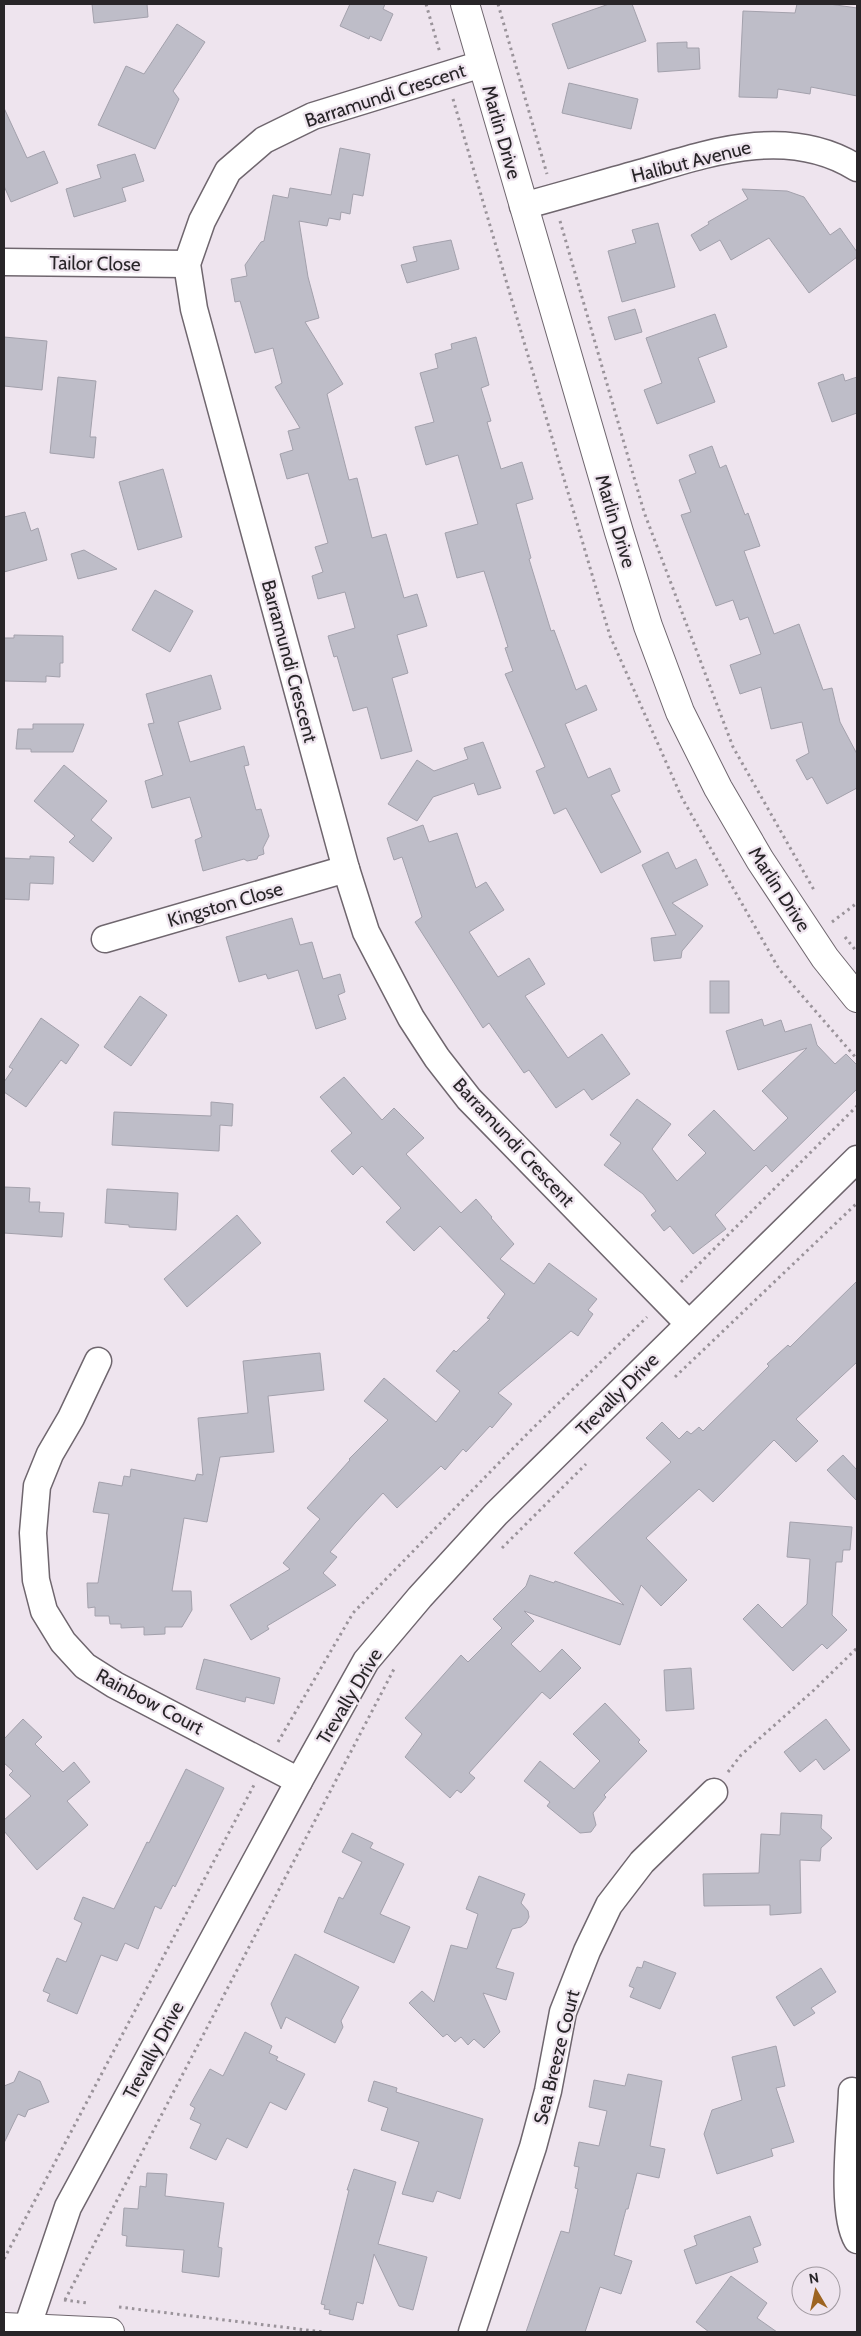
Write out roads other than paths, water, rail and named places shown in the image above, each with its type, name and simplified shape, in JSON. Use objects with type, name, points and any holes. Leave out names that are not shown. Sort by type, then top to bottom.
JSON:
[{"type":"street","name":"Marlin Drive","points":[[466,4],[618,532],[648,626],[680,712],[718,788],[760,860],[821,929],[825,958],[857,998]]},
{"type":"street","name":"Barramundi Crescent","points":[[482,64],[313,116],[264,140],[228,171],[202,221],[187,264],[194,309],[346,869],[366,932],[377,955],[411,1018],[437,1058],[469,1099],[688,1323]]},
{"type":"street","name":"Halibut Avenue","points":[[524,206],[715,151],[760,144],[804,146],[845,160],[857,168]]},
{"type":"street","name":"Tailor Close","points":[[4,262],[187,264]]},
{"type":"street","name":"Kingston Close","points":[[104,939],[346,869]]},
{"type":"street","name":"Trevally Drive","points":[[15,2328],[37,2297],[68,2207],[298,1781],[366,1661],[420,1596],[496,1514],[688,1323],[857,1159]]},
{"type":"street","name":"Rainbow Court","points":[[98,1360],[72,1418],[50,1454],[37,1486],[33,1532],[36,1580],[44,1611],[63,1642],[85,1666],[115,1685],[298,1781]]},
{"type":"street","name":"Sea Breeze Court","points":[[472,2332],[533,2147],[548,2091],[563,2012],[587,1951],[609,1904],[642,1862],[714,1792]]},
{"type":"street","points":[[852,2091],[848,2201],[853,2232],[857,2240]]},
{"type":"street","points":[[15,2328],[111,2319]]}]
